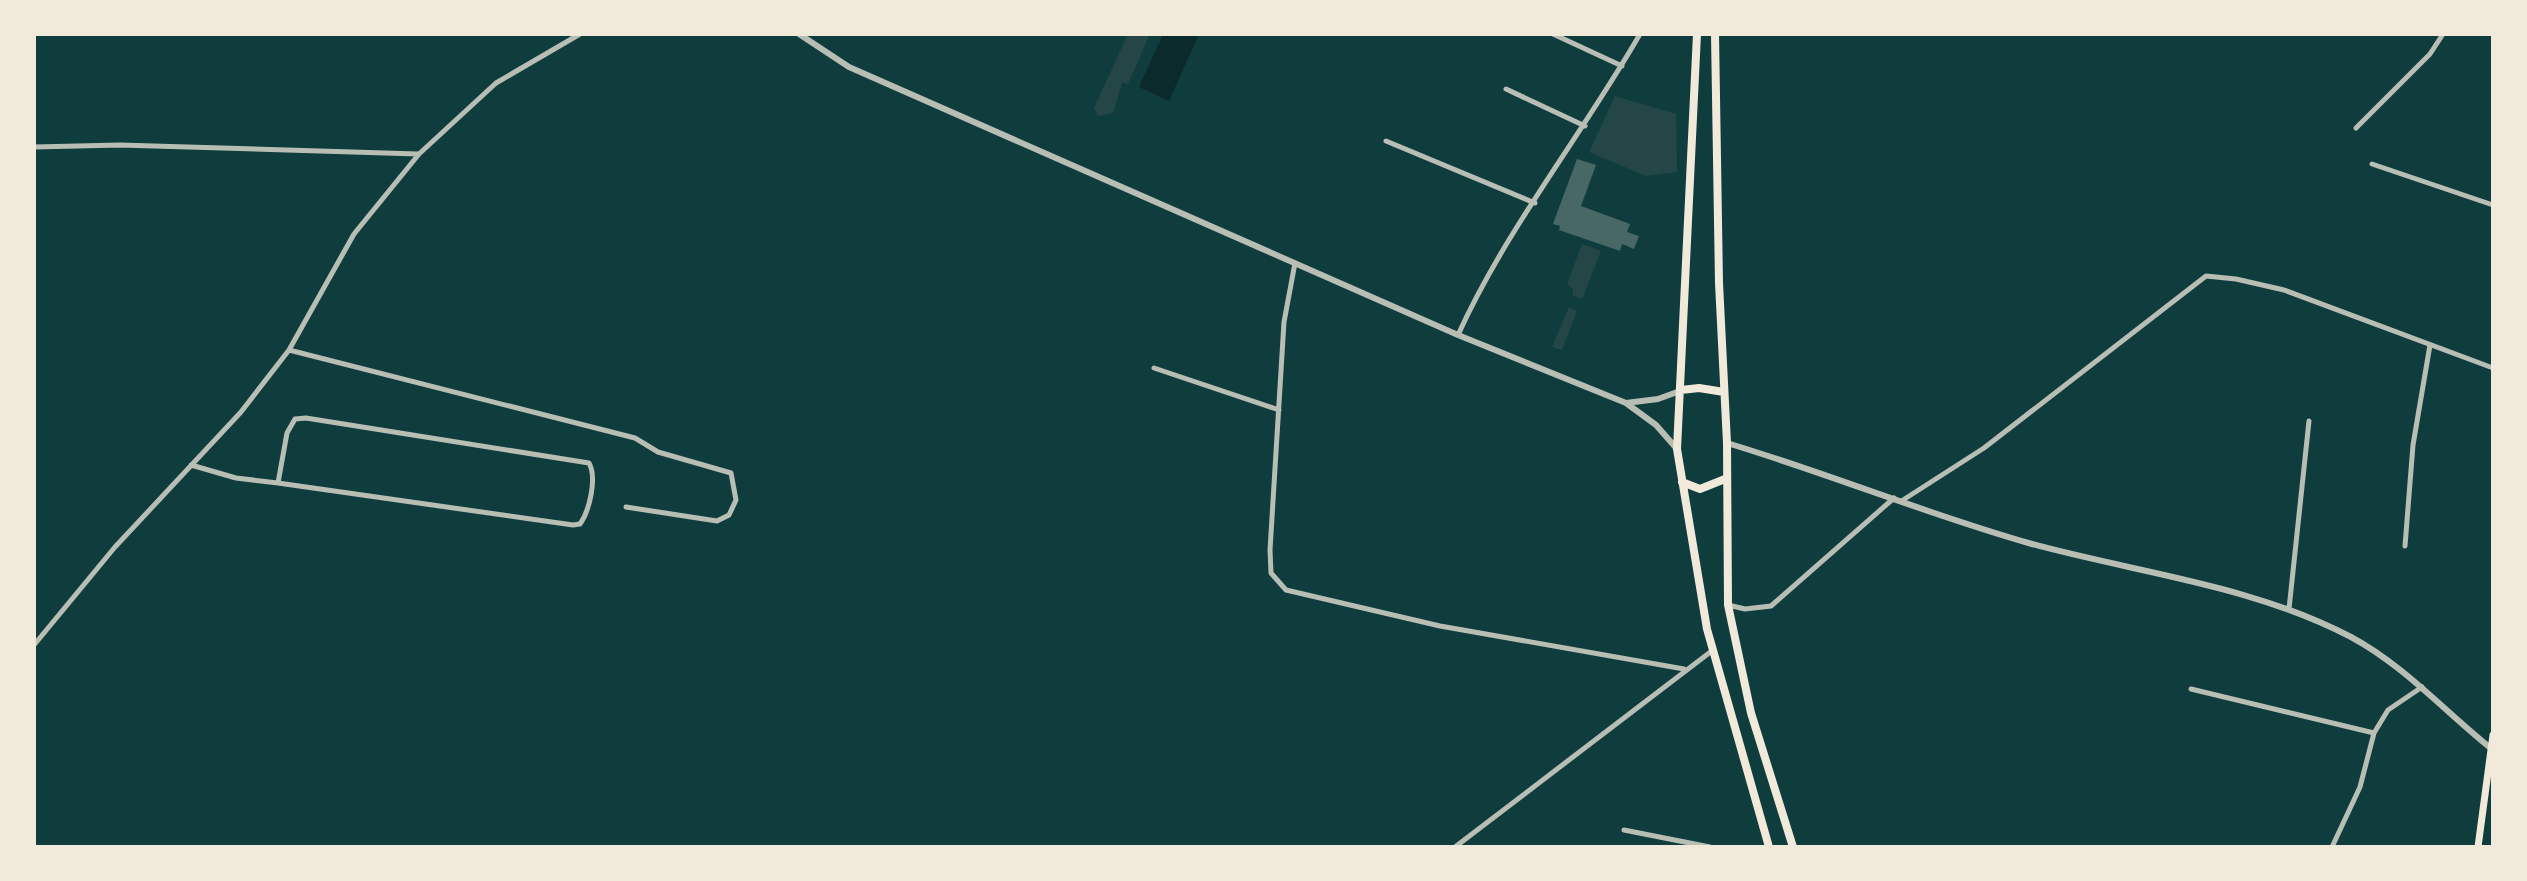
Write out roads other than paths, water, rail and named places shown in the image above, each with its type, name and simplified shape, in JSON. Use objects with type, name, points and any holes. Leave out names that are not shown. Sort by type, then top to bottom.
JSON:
[{"type":"highway","points":[[1697,34],[1677,449],[1713,650],[1768,847]]},
{"type":"highway","points":[[1715,34],[1727,443],[1728,605],[1751,713],[1793,847]]},
{"type":"highway","points":[[1681,390],[1699,388],[1724,392]]},
{"type":"highway","points":[[1681,481],[1700,489],[1725,479]]},
{"type":"main road","points":[[2478,847],[2493,735]]},
{"type":"street","points":[[34,645],[115,547],[241,412],[289,350],[354,234],[419,154],[496,83],[580,34]]},
{"type":"street","points":[[799,34],[849,67],[1458,335],[1626,403],[1656,425],[1677,449]]},
{"type":"street","points":[[1553,34],[1622,66]]},
{"type":"street","points":[[1458,335],[1496,260],[1585,126],[1640,34]]},
{"type":"street","points":[[2356,128],[2421,63],[2443,34]]},
{"type":"street","points":[[1506,89],[1585,126]]},
{"type":"street","points":[[1386,141],[1535,203]]},
{"type":"street","points":[[34,147],[120,145],[419,154]]},
{"type":"street","points":[[2372,164],[2493,205]]},
{"type":"street","points":[[1295,263],[1284,322],[1272,481],[1271,573],[1286,590],[1440,626],[1684,669]]},
{"type":"street","points":[[1728,605],[1745,609],[1771,606],[1899,498],[1984,448],[2206,276],[2284,290],[2493,368]]},
{"type":"street","points":[[2405,546],[2413,445],[2430,345]]},
{"type":"street","points":[[289,350],[635,438],[658,452],[726,470],[735,478],[737,491],[733,509],[717,521],[626,507]]},
{"type":"street","points":[[1154,368],[1279,410]]},
{"type":"street","points":[[1626,403],[1658,399],[1681,390]]},
{"type":"street","points":[[191,465],[236,478],[573,525],[580,524],[586,514],[593,472],[589,463],[306,418],[290,424],[278,483]]},
{"type":"street","points":[[2289,609],[2309,421]]},
{"type":"street","points":[[1727,443],[1899,498],[1957,522],[2007,537],[2289,609],[2353,638],[2423,686],[2492,749]]},
{"type":"street","points":[[1455,847],[1684,669],[1713,650]]},
{"type":"street","points":[[2332,847],[2360,787],[2374,733],[2388,710],[2423,686]]},
{"type":"street","points":[[2191,689],[2374,733]]},
{"type":"street","points":[[1624,830],[1710,847]]}]
